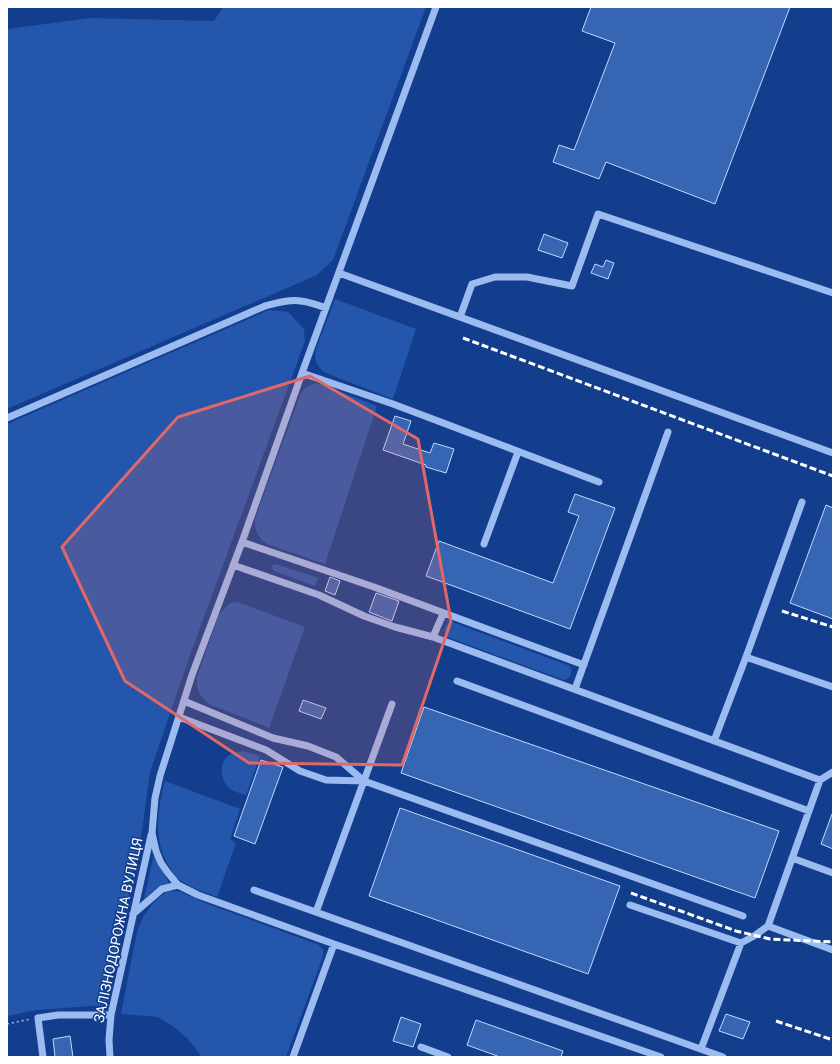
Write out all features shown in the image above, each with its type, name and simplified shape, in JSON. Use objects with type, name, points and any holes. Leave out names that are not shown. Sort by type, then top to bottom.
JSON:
[{"type":"street","points":[[436,7],[302,372],[234,565],[192,675],[160,776],[155,798],[152,833],[156,851],[161,863],[168,873],[178,885],[198,895],[334,944],[661,1057]]},
{"type":"street","points":[[460,317],[472,284],[495,277],[527,277],[572,286],[598,214],[833,293]]},
{"type":"street","points":[[339,273],[833,453]]},
{"type":"street","points":[[7,418],[265,306],[290,300],[301,301],[326,308]]},
{"type":"street","points":[[302,372],[394,404],[599,482]]},
{"type":"street","points":[[575,689],[668,432]]},
{"type":"street","points":[[484,544],[518,452]]},
{"type":"street","points":[[714,741],[802,502]]},
{"type":"street","points":[[242,542],[374,587],[442,614],[584,665]]},
{"type":"street","points":[[234,565],[319,595],[364,616],[396,627],[433,637],[820,780]]},
{"type":"street","points":[[433,637],[442,614]]},
{"type":"street","points":[[746,657],[833,687]]},
{"type":"street","points":[[457,681],[809,811]]},
{"type":"street","points":[[184,701],[273,738],[308,746],[336,757],[364,781]]},
{"type":"street","points":[[316,912],[392,704]]},
{"type":"street","points":[[179,717],[266,750],[300,771],[326,780],[364,781],[743,916]]},
{"type":"street","points":[[701,1049],[741,943],[768,926],[820,780],[833,772]]},
{"type":"street","name":"ЗАЛІЗНОДОРОЖНА ВУЛИЦЯ","points":[[110,1057],[109,1040],[111,1015],[152,833]]},
{"type":"street","points":[[792,858],[833,872]]},
{"type":"street","points":[[133,914],[152,896],[162,889],[178,885]]},
{"type":"street","points":[[254,890],[723,1057]]},
{"type":"street","points":[[630,905],[741,943]]},
{"type":"street","points":[[768,926],[833,950]]},
{"type":"street","points":[[293,1057],[334,944]]},
{"type":"street","points":[[43,1057],[38,1018],[58,1015],[111,1015]]},
{"type":"street","points":[[421,1047],[448,1057]]},
{"type":"path","points":[[7,1024],[38,1018]]},
{"type":"highlighted area","points":[[310,376],[418,439],[451,621],[402,765],[249,763],[125,681],[62,547],[178,417]]},
{"type":"shaded area","points":[[223,7],[426,7],[333,260],[317,275],[7,409],[7,29],[91,18],[214,21]]},
{"type":"shaded area","points":[[335,299],[416,329],[393,399],[326,373],[316,363],[316,349]]},
{"type":"shaded area","points":[[269,310],[288,312],[304,329],[305,341],[189,658],[150,772],[142,831],[105,1005],[36,1010],[7,1016],[7,424]]},
{"type":"shaded area","points":[[316,383],[377,406],[325,564],[267,544],[257,533],[255,523],[255,519],[300,395],[306,387]]},
{"type":"shaded area","points":[[275,564],[318,578],[315,586],[274,571],[271,567]]},
{"type":"shaded area","points":[[233,602],[240,603],[305,627],[269,728],[209,704],[201,695],[197,686],[197,677],[219,614]]},
{"type":"shaded area","points":[[452,622],[570,666],[571,674],[564,680],[447,637],[445,628]]},
{"type":"shaded area","points":[[243,751],[260,756],[246,795],[229,788],[224,781],[222,773],[222,765],[226,758],[236,752]]},
{"type":"shaded area","points":[[165,781],[240,809],[230,839],[236,843],[217,897],[193,888],[180,880],[172,872],[165,858],[161,848],[158,826],[160,803]]},
{"type":"shaded area","points":[[154,854],[169,883],[157,888],[144,899]]},
{"type":"shaded area","points":[[166,892],[181,892],[205,903],[319,945],[323,950],[323,956],[286,1057],[202,1057],[188,1039],[174,1027],[158,1017],[121,1014],[137,932],[143,917],[153,903]]},
{"type":"building","points":[[591,7],[790,7],[715,204],[606,162],[599,179],[553,162],[559,145],[574,150],[615,43],[582,31]]},
{"type":"building","points":[[544,234],[568,243],[562,258],[538,250]]},
{"type":"building","points":[[606,260],[614,263],[608,279],[591,273],[595,264],[603,267]]},
{"type":"building","points":[[395,416],[411,421],[403,444],[430,453],[434,443],[454,449],[446,473],[426,467],[426,465],[383,450]]},
{"type":"building","points":[[575,494],[615,508],[570,629],[426,576],[439,541],[553,583],[579,516],[568,512]]},
{"type":"building","points":[[826,505],[833,508],[833,619],[790,603]]},
{"type":"building","points":[[330,577],[340,581],[335,595],[325,591]]},
{"type":"building","points":[[376,593],[399,601],[392,621],[369,612]]},
{"type":"building","points":[[303,700],[326,708],[321,719],[299,711]]},
{"type":"building","points":[[424,707],[779,831],[755,898],[401,773]]},
{"type":"building","points":[[261,760],[283,767],[255,844],[234,836]]},
{"type":"building","points":[[400,808],[620,886],[588,974],[369,896]]},
{"type":"building","points":[[832,814],[833,815],[833,849],[821,844]]},
{"type":"building","points":[[726,1014],[750,1022],[743,1039],[719,1031]]},
{"type":"building","points":[[401,1017],[421,1024],[413,1047],[393,1041]]},
{"type":"building","points":[[476,1020],[563,1051],[561,1057],[500,1057],[467,1045]]},
{"type":"building","points":[[70,1036],[73,1057],[55,1057],[53,1039]]},
{"type":"railway","points":[[463,338],[833,476]]},
{"type":"railway","points":[[782,611],[833,627]]},
{"type":"railway","points":[[631,893],[736,931],[770,939],[833,942]]},
{"type":"railway","points":[[776,1021],[833,1040]]}]
